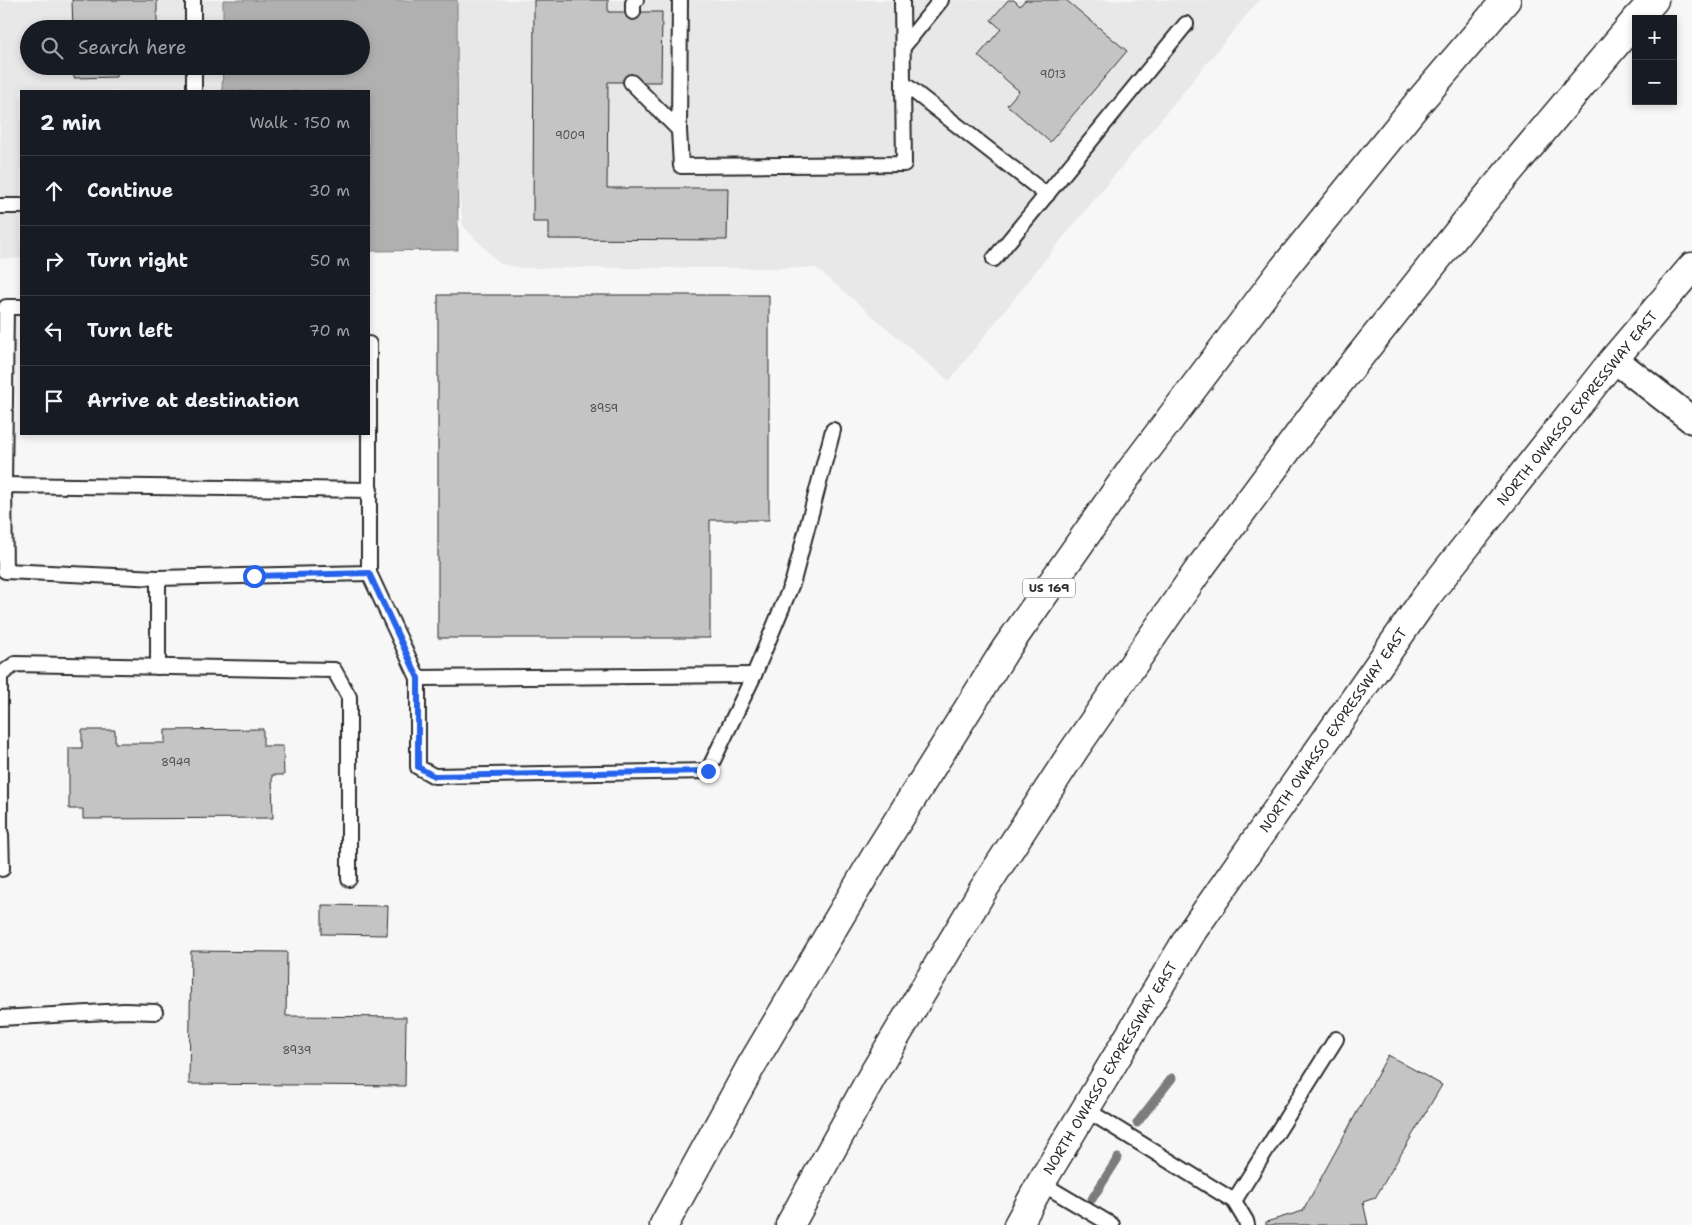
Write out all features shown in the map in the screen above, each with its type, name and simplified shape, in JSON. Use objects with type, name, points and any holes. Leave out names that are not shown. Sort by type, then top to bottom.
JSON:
[{"type":"main road","name":"US 169","points":[[664,1225],[756,1058],[877,854],[1005,650],[1132,468],[1284,268],[1418,103],[1506,0]]},
{"type":"main road","points":[[1640,15],[1654,0]]},
{"type":"main road","points":[[790,1225],[872,1078],[983,890],[1074,750],[1197,572],[1314,414],[1466,221],[1632,24]]},
{"type":"main road","name":"NORTH OWASSO EXPRESSWAY EAST","points":[[1018,1225],[1041,1183],[1193,930],[1426,597],[1614,359],[1692,267]]},
{"type":"street","points":[[1614,359],[1692,420]]},
{"type":"lane","points":[[193,0],[193,20]]},
{"type":"lane","points":[[680,0],[679,130],[681,166],[904,164],[902,0]]},
{"type":"lane","points":[[903,47],[941,0]]},
{"type":"lane","points":[[994,260],[1186,24]]},
{"type":"lane","points":[[194,75],[194,90]]},
{"type":"lane","points":[[631,82],[679,130]]},
{"type":"lane","points":[[904,83],[1046,195]]},
{"type":"lane","points":[[0,206],[20,206]]},
{"type":"lane","points":[[20,307],[6,307],[2,485],[5,572],[158,578],[369,573]]},
{"type":"lane","points":[[370,435],[369,573],[418,678],[418,767],[434,776],[708,771],[754,675],[793,582],[832,430]]},
{"type":"lane","points":[[2,485],[370,490]]},
{"type":"lane","points":[[158,578],[158,667]]},
{"type":"lane","points":[[2,869],[0,834],[0,675],[15,664],[334,670],[349,697],[349,879]]},
{"type":"lane","points":[[418,678],[754,675]]},
{"type":"lane","points":[[0,1018],[124,1011],[155,1012]]},
{"type":"lane","points":[[1234,1201],[1336,1039]]},
{"type":"lane","points":[[1085,1109],[1234,1201],[1246,1221],[1246,1225]]},
{"type":"lane","points":[[1041,1183],[1112,1225]]},
{"type":"shaded area","points":[[0,0],[223,0],[223,20],[20,20],[20,75],[223,75],[222,90],[20,90],[20,258],[0,259]]},
{"type":"shaded area","points":[[223,0],[457,0],[458,250],[370,251],[370,90],[222,90],[223,75],[370,75],[370,20],[223,20]]},
{"type":"shaded area","points":[[457,0],[1259,0],[1048,256],[949,381],[816,268],[522,268],[500,264],[463,226],[459,191]]},
{"type":"building","points":[[72,0],[157,0],[157,20],[73,20]]},
{"type":"building","points":[[534,0],[608,0],[608,12],[662,12],[661,82],[608,82],[607,188],[728,188],[727,240],[549,239],[549,222],[533,222]]},
{"type":"building","points":[[1008,0],[1014,0],[1020,6],[1025,0],[1066,0],[1127,51],[1050,142],[1007,105],[1019,91],[978,56],[1001,29],[991,20]]},
{"type":"building","points":[[74,75],[116,75],[116,77],[74,78]]},
{"type":"building","points":[[438,295],[769,295],[769,520],[710,520],[710,638],[438,638]]},
{"type":"building","points":[[263,729],[263,746],[283,746],[284,775],[272,775],[273,818],[83,819],[83,809],[69,809],[69,748],[82,748],[82,730],[115,730],[115,743],[165,743],[165,730]]},
{"type":"building","points":[[322,905],[388,906],[387,935],[322,934]]},
{"type":"building","points":[[191,951],[287,952],[286,1016],[406,1017],[405,1086],[189,1084]]},
{"type":"building","points":[[1388,1055],[1442,1085],[1375,1198],[1363,1202],[1368,1225],[1266,1225],[1266,1222],[1303,1211]]},
{"type":"waterway","points":[[1137,1123],[1172,1078]]},
{"type":"waterway","points":[[1092,1199],[1118,1158]]},
{"type":"route","points":[[254,576],[369,573],[418,678],[418,767],[434,776],[708,771]]}]
